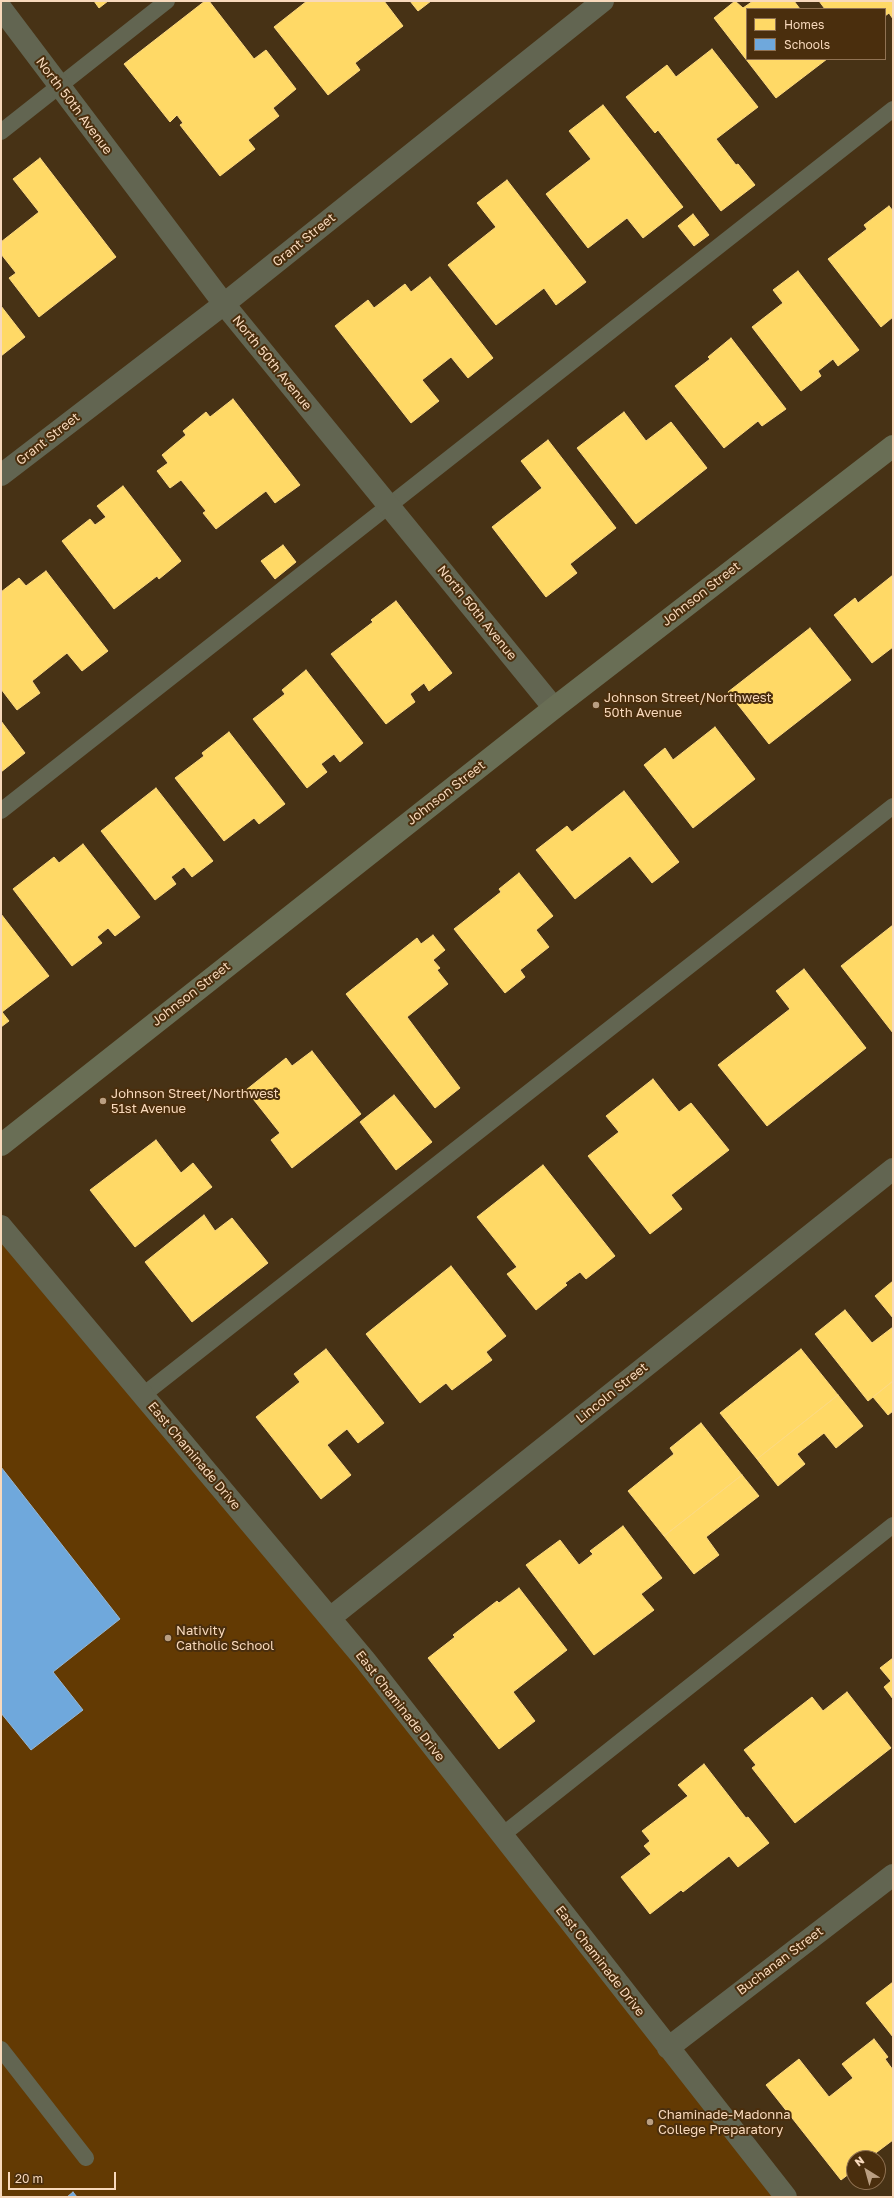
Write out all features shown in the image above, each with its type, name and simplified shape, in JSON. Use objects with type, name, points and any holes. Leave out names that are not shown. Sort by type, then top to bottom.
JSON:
[{"type":"street","name":"Grant Street","points":[[1,475],[224,304],[603,1]]},
{"type":"street","name":"North 50th Avenue","points":[[1,8],[224,304],[554,708]]},
{"type":"street","name":"Johnson Street","points":[[1,1145],[554,708],[893,446]]},
{"type":"street","name":"Lincoln Street","points":[[330,1618],[893,1169]]},
{"type":"street","name":"East Chaminade Drive","points":[[1,1226],[330,1618],[786,2197]]},
{"type":"street","name":"Buchanan Street","points":[[668,2048],[893,1875]]},
{"type":"lane","points":[[1,132],[167,1]]},
{"type":"lane","points":[[1,811],[893,109]]},
{"type":"lane","points":[[143,1395],[893,806]]},
{"type":"lane","points":[[501,1836],[893,1525]]},
{"type":"lane","points":[[1,2049],[86,2158]]},
{"type":"shaded area","name":"Nativity Catholic School","points":[[1,1228],[668,2048],[785,2197],[1,2197]]},
{"type":"building: Homes","points":[[94,1],[108,1],[99,8]]},
{"type":"building: Homes","points":[[205,1],[209,1],[254,59],[266,50],[296,89],[273,108],[279,116],[248,140],[255,149],[220,176],[180,125],[183,123],[177,115],[170,122],[124,64]]},
{"type":"building: Homes","points":[[307,1],[384,1],[403,26],[355,63],[360,70],[328,95],[274,27]]},
{"type":"building: Homes","points":[[410,1],[431,1],[418,11]]},
{"type":"building: Homes","points":[[735,1],[743,8],[753,1],[794,1],[799,8],[746,8],[746,59],[714,18]]},
{"type":"building: Homes","points":[[819,1],[893,1],[893,19],[889,13],[886,15],[886,8],[824,8]]},
{"type":"building: Homes","points":[[712,49],[758,107],[716,139],[736,165],[738,164],[755,185],[721,211],[658,130],[655,133],[626,97],[667,65],[676,77]]},
{"type":"building: Homes","points":[[747,60],[826,60],[776,98]]},
{"type":"building: Homes","points":[[603,105],[683,207],[643,238],[627,218],[588,248],[546,194],[591,159],[569,131]]},
{"type":"building: Homes","points":[[40,158],[116,257],[39,317],[9,278],[16,273],[1,254],[1,242],[39,212],[13,179]]},
{"type":"building: Homes","points":[[507,180],[586,282],[556,305],[544,288],[496,325],[448,265],[496,227],[477,203]]},
{"type":"building: Homes","points":[[889,206],[893,211],[893,317],[881,327],[828,259],[867,229],[864,225]]},
{"type":"building: Homes","points":[[693,214],[709,235],[694,246],[678,226]]},
{"type":"building: Homes","points":[[798,271],[859,350],[838,366],[833,359],[818,371],[821,376],[801,391],[752,327],[783,303],[773,290]]},
{"type":"building: Homes","points":[[430,277],[493,358],[468,378],[451,357],[422,380],[439,401],[411,423],[335,326],[368,300],[374,308],[405,284],[411,292]]},
{"type":"building: Homes","points":[[1,306],[25,337],[1,356]]},
{"type":"building: Homes","points":[[731,338],[786,409],[762,426],[758,421],[724,448],[675,386],[710,359],[708,357]]},
{"type":"building: Homes","points":[[233,399],[300,485],[275,503],[266,491],[216,529],[203,513],[206,511],[181,480],[170,488],[157,471],[168,463],[162,455],[186,435],[183,431],[206,412],[210,417]]},
{"type":"building: Homes","points":[[624,412],[646,441],[671,422],[707,468],[636,524],[577,448]]},
{"type":"building: Homes","points":[[548,440],[616,528],[570,564],[577,573],[546,597],[492,527],[542,488],[521,461]]},
{"type":"building: Homes","points":[[123,486],[181,561],[159,579],[157,576],[114,609],[62,541],[90,519],[95,525],[106,517],[97,506]]},
{"type":"building: Homes","points":[[283,545],[296,562],[275,579],[261,561]]},
{"type":"building: Homes","points":[[46,571],[108,651],[82,671],[67,653],[32,681],[40,693],[17,710],[1,689],[1,592],[19,578],[26,586]]},
{"type":"building: Homes","points":[[893,575],[893,647],[872,663],[834,615],[855,598],[858,603]]},
{"type":"building: Homes","points":[[396,601],[452,673],[429,691],[424,683],[410,694],[415,702],[386,724],[331,654],[373,622],[371,620]]},
{"type":"building: Homes","points":[[810,628],[851,680],[769,744],[728,692]]},
{"type":"building: Homes","points":[[306,670],[363,743],[340,762],[334,754],[321,764],[327,772],[307,788],[253,719],[285,694],[282,690]]},
{"type":"building: Homes","points":[[1,721],[25,753],[1,772]]},
{"type":"building: Homes","points":[[715,727],[755,779],[693,828],[644,765],[665,748],[673,760]]},
{"type":"building: Homes","points":[[229,732],[285,804],[259,824],[254,818],[224,841],[175,778],[204,756],[202,753]]},
{"type":"building: Homes","points":[[156,788],[213,861],[192,877],[184,867],[171,877],[176,884],[155,900],[101,831]]},
{"type":"building: Homes","points":[[624,791],[679,862],[652,883],[630,856],[575,899],[536,850],[567,826],[572,832]]},
{"type":"building: Homes","points":[[83,844],[140,917],[115,936],[108,928],[97,937],[102,943],[72,966],[13,889],[54,857],[59,863]]},
{"type":"building: Homes","points":[[519,873],[553,916],[536,930],[549,947],[520,970],[525,977],[505,993],[454,929],[501,892],[499,889]]},
{"type":"building: Homes","points":[[1,914],[49,976],[2,1012],[9,1021],[1,1027]]},
{"type":"building: Homes","points":[[893,925],[893,1033],[841,966]]},
{"type":"building: Homes","points":[[433,935],[445,950],[433,960],[440,968],[437,970],[448,984],[407,1017],[460,1088],[435,1108],[346,994],[417,938],[421,944]]},
{"type":"building: Homes","points":[[804,969],[866,1048],[767,1126],[718,1065],[790,1009],[776,991]]},
{"type":"building: Homes","points":[[312,1051],[361,1114],[292,1168],[271,1140],[280,1133],[246,1090],[286,1058],[292,1066]]},
{"type":"building: Homes","points":[[653,1079],[679,1112],[691,1103],[729,1150],[671,1195],[682,1209],[650,1234],[588,1156],[619,1132],[606,1116]]},
{"type":"building: Homes","points":[[394,1095],[432,1142],[396,1170],[360,1122]]},
{"type":"building: Homes","points":[[156,1140],[181,1173],[193,1163],[212,1187],[135,1247],[90,1190]]},
{"type":"building: Homes","points":[[543,1165],[615,1256],[586,1279],[580,1272],[565,1283],[567,1285],[536,1310],[507,1274],[517,1267],[477,1217]]},
{"type":"building: Homes","points":[[204,1215],[215,1231],[232,1218],[268,1263],[192,1322],[145,1262]]},
{"type":"building: Homes","points":[[451,1266],[506,1336],[486,1352],[492,1360],[452,1390],[446,1383],[420,1403],[366,1334]]},
{"type":"building: Homes","points":[[893,1281],[893,1318],[875,1296]]},
{"type":"building: Homes","points":[[845,1310],[872,1343],[893,1327],[893,1381],[868,1401],[815,1334]]},
{"type":"building: Homes","points":[[326,1349],[384,1423],[358,1443],[347,1429],[327,1445],[351,1475],[321,1499],[256,1417],[300,1382],[294,1374]]},
{"type":"building: Homes","points":[[801,1349],[838,1395],[757,1459],[720,1413]]},
{"type":"building: Homes","points":[[893,1381],[893,1411],[888,1415],[873,1397]]},
{"type":"building: Homes","points":[[838,1395],[863,1426],[836,1448],[824,1433],[797,1454],[805,1464],[778,1486],[757,1459]]},
{"type":"building: Homes","points":[[701,1423],[742,1475],[664,1536],[628,1491],[674,1454],[670,1448]]},
{"type":"building: Homes","points":[[742,1475],[759,1496],[706,1537],[719,1555],[694,1574],[664,1536]]},
{"type":"building: Homes","points":[[623,1526],[662,1578],[641,1594],[654,1610],[594,1655],[526,1565],[560,1540],[579,1565],[593,1554],[590,1551]]},
{"type":"building: Homes","points":[[519,1588],[567,1650],[513,1692],[535,1721],[499,1749],[428,1658],[455,1637],[453,1635],[497,1601],[499,1603]]},
{"type":"building: Homes","points":[[893,1658],[893,1699],[884,1687],[891,1681],[880,1668]]},
{"type":"building: Homes","points":[[847,1692],[891,1748],[795,1823],[752,1768],[756,1765],[744,1750],[812,1697],[823,1711]]},
{"type":"building: Homes","points":[[704,1764],[746,1818],[748,1817],[769,1843],[738,1867],[729,1856],[683,1892],[681,1890],[650,1914],[621,1877],[651,1854],[644,1846],[650,1841],[642,1831],[688,1796],[678,1785]]},
{"type":"building: Homes","points":[[893,1982],[893,2037],[866,2003]]},
{"type":"building: Homes","points":[[874,2039],[888,2057],[885,2059],[893,2070],[893,2140],[880,2150],[846,2150],[846,2176],[841,2180],[766,2085],[799,2059],[829,2097],[853,2078],[842,2064]]},
{"type":"building: Schools","points":[[1,1467],[120,1619],[53,1672],[83,1710],[31,1750],[1,1713]]},
{"type":"building: Schools","points":[[73,2192],[77,2197],[67,2197]]},
{"type":"place","name":"Johnson Street/Northwest 50th Avenue","points":[[596,705]]},
{"type":"place","name":"Johnson Street/Northwest 51st Avenue","points":[[103,1101]]},
{"type":"place","name":"Nativity Catholic School","points":[[168,1638]]},
{"type":"place","name":"Chaminade-Madonna College Preparatory","points":[[650,2122]]}]
